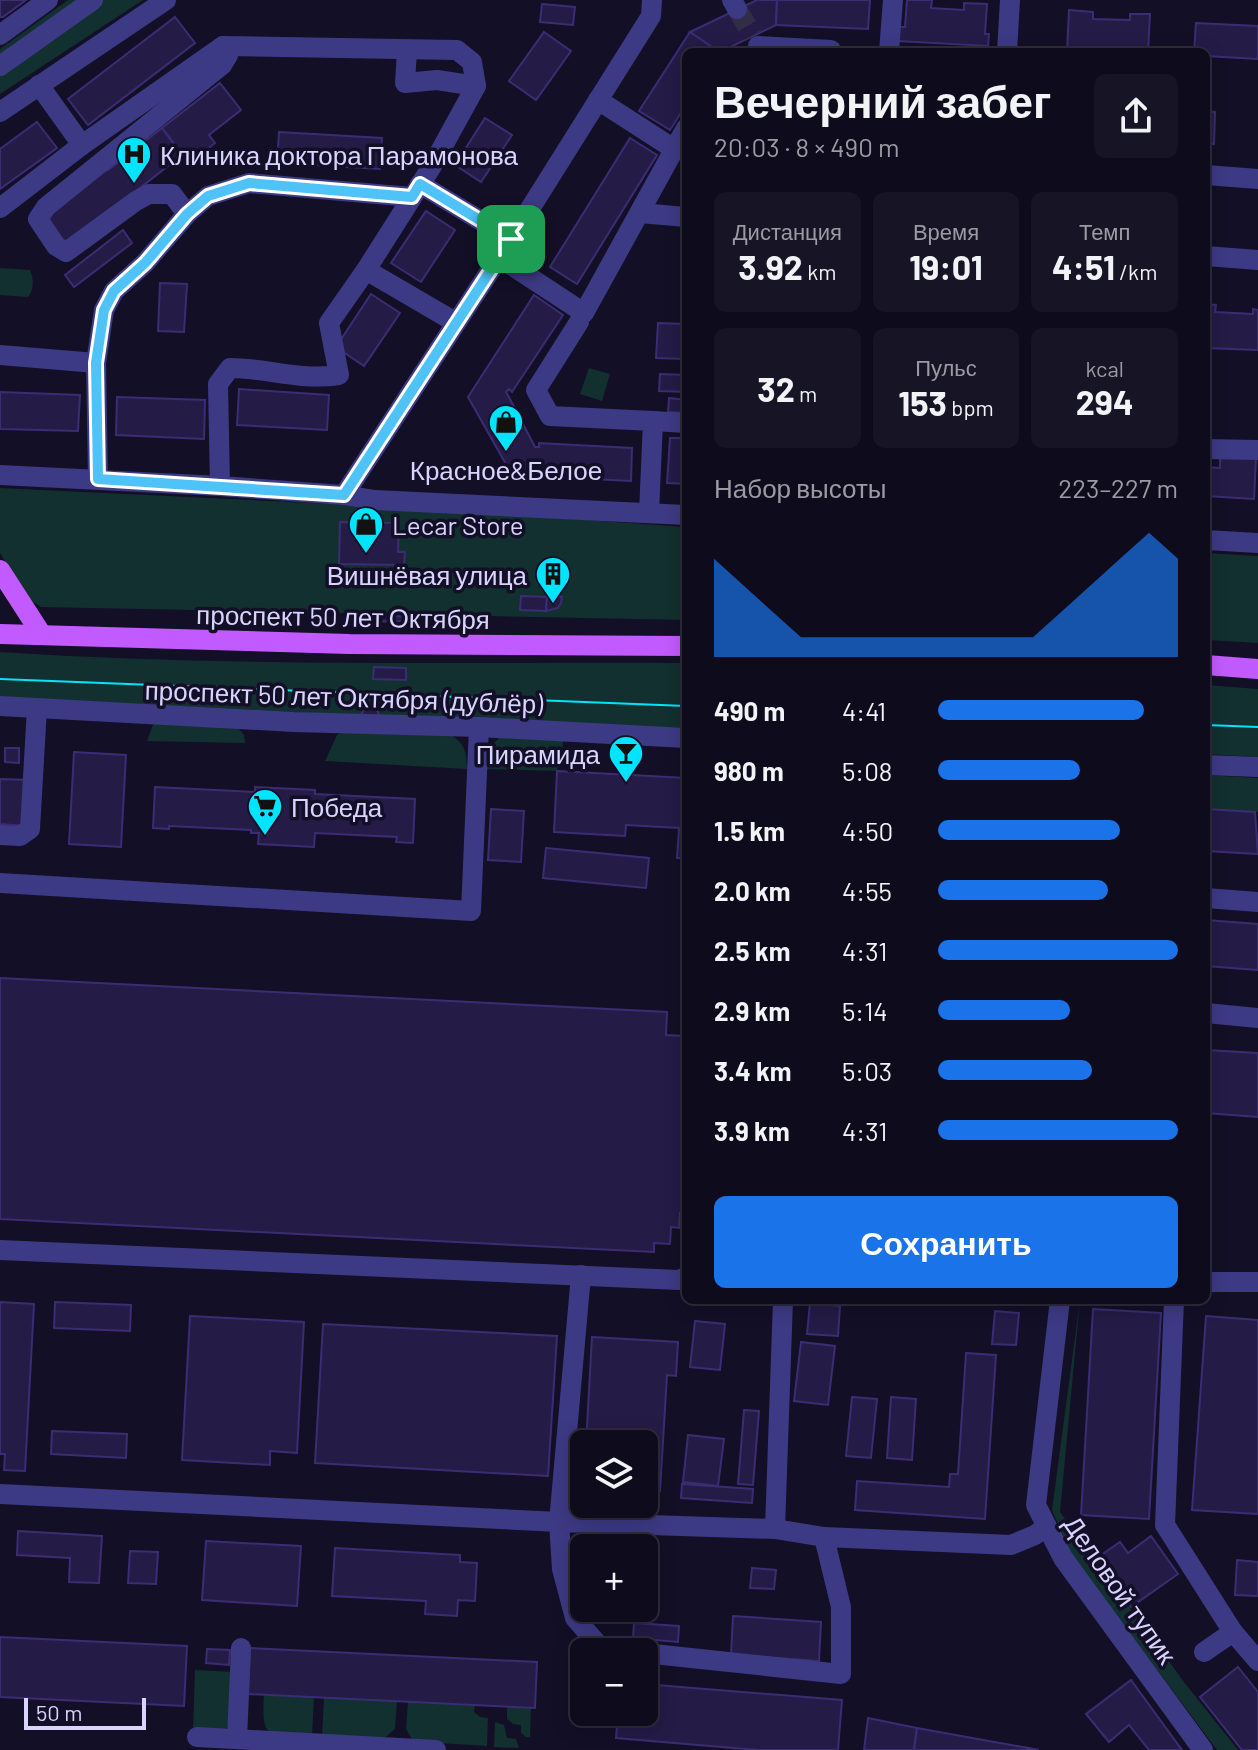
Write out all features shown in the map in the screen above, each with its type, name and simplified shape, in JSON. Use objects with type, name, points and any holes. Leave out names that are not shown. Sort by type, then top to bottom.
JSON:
[{"type":"main road","points":[[0,570],[42,635]]},
{"type":"main road","name":"проспект 50 лет Октября","points":[[0,634],[349,644],[682,646]]},
{"type":"main road","points":[[1210,665],[1258,669]]},
{"type":"street","points":[[0,35],[48,0]]},
{"type":"street","points":[[0,66],[93,0]]},
{"type":"street","points":[[0,112],[166,0]]},
{"type":"street","points":[[344,495],[511,239],[651,16],[652,0]]},
{"type":"street","points":[[889,48],[893,0]]},
{"type":"street","points":[[1007,48],[1010,0]]},
{"type":"street","points":[[753,45],[800,48]]},
{"type":"street","points":[[187,214],[172,194],[149,194],[66,252],[56,246],[38,219],[46,207],[222,65],[228,55],[223,46]]},
{"type":"street","points":[[0,208],[82,145],[223,46],[457,50],[472,62],[476,86],[416,190],[329,323],[339,375],[323,378],[279,375],[258,368],[230,368],[218,384],[220,486]]},
{"type":"street","points":[[407,50],[405,83],[437,80],[476,86]]},
{"type":"street","points":[[39,85],[82,145]]},
{"type":"street","points":[[598,100],[674,149]]},
{"type":"street","points":[[499,257],[584,313],[682,135]]},
{"type":"street","points":[[1210,175],[1258,179]]},
{"type":"street","points":[[98,479],[96,363],[104,310],[114,291],[208,196],[249,183],[416,190],[511,239]]},
{"type":"street","points":[[640,213],[682,217]]},
{"type":"street","points":[[1210,256],[1258,260]]},
{"type":"street","points":[[366,270],[455,322]]},
{"type":"street","points":[[579,322],[536,390],[550,416],[682,423]]},
{"type":"street","points":[[0,355],[96,363]]},
{"type":"street","points":[[649,513],[653,421]]},
{"type":"street","points":[[1210,449],[1258,450]]},
{"type":"street","points":[[0,475],[220,486],[375,500],[682,515]]},
{"type":"street","points":[[1210,540],[1258,543]]},
{"type":"street","name":"проспект 50 лет Октября (дублёр)","points":[[0,706],[682,738]]},
{"type":"street","points":[[0,835],[20,836],[30,829],[37,708]]},
{"type":"street","points":[[0,883],[471,911],[479,727]]},
{"type":"street","points":[[1210,765],[1258,767]]},
{"type":"street","points":[[1210,898],[1258,902]]},
{"type":"street","points":[[1210,1013],[1258,1018]]},
{"type":"street","points":[[0,1250],[682,1279]]},
{"type":"street","points":[[581,1275],[559,1522],[562,1569],[575,1618],[592,1638]]},
{"type":"street","points":[[1210,1282],[1258,1282]]},
{"type":"street","points":[[775,1529],[783,1304]]},
{"type":"street","name":"Деловой тупик","points":[[1060,1304],[1036,1505],[1063,1558],[1203,1750]]},
{"type":"street","points":[[1174,1304],[1165,1525],[1233,1632],[1258,1661]]},
{"type":"street","points":[[0,1494],[559,1522],[775,1529],[824,1537],[1011,1545],[1046,1527]]},
{"type":"street","points":[[658,1654],[841,1674],[841,1607],[824,1537]]},
{"type":"street","points":[[1204,1652],[1233,1632]]},
{"type":"street","points":[[237,1739],[241,1648]]},
{"type":"street","points":[[197,1737],[436,1750]]},
{"type":"green space","points":[[68,0],[143,0],[0,94],[0,49]]},
{"type":"green space","points":[[0,268],[30,270],[33,284],[28,297],[0,295]]},
{"type":"green space","points":[[589,368],[610,374],[602,401],[580,394]]},
{"type":"green space","points":[[0,488],[416,508],[682,527],[682,620],[41,607],[27,598],[0,553]]},
{"type":"green space","points":[[1210,553],[1258,556],[1258,643],[1210,640]]},
{"type":"green space","points":[[0,652],[257,662],[682,663],[682,732],[0,697]]},
{"type":"green space","points":[[1210,685],[1258,689],[1258,757],[1210,754]]},
{"type":"green space","points":[[154,722],[238,728],[244,735],[245,743],[147,741]]},
{"type":"green space","points":[[347,729],[449,734],[464,748],[467,769],[325,761],[337,735]]},
{"type":"green space","points":[[500,737],[563,739],[557,771],[487,769],[492,745]]},
{"type":"green space","points":[[1210,775],[1258,778],[1258,812],[1210,809]]},
{"type":"green space","points":[[1080,1304],[1060,1512],[1184,1682],[1238,1750],[1217,1750],[1070,1553],[1052,1510]]},
{"type":"green space","points":[[195,1670],[235,1672],[230,1725],[222,1732],[193,1731]]},
{"type":"green space","points":[[264,1695],[314,1697],[312,1736],[271,1732],[264,1721]]},
{"type":"green space","points":[[324,1698],[397,1701],[395,1729],[382,1740],[322,1736]]},
{"type":"green space","points":[[408,1702],[475,1705],[474,1712],[488,1718],[487,1746],[412,1739],[406,1729]]},
{"type":"green space","points":[[507,1706],[531,1708],[530,1737],[521,1733],[521,1725],[507,1719]]},
{"type":"green space","points":[[495,1722],[504,1725],[507,1738],[516,1739],[519,1748],[494,1747]]},
{"type":"building","points":[[0,0],[26,0],[0,17]]},
{"type":"building","points":[[757,0],[777,0],[776,25],[728,48],[714,48],[690,32]]},
{"type":"building","points":[[777,0],[870,0],[868,29],[776,25]]},
{"type":"building","points":[[907,0],[932,0],[931,8],[964,10],[964,3],[987,4],[985,34],[989,34],[988,46],[898,41],[899,27],[905,27]]},
{"type":"building","points":[[542,4],[575,7],[573,25],[540,22]]},
{"type":"building","points":[[1069,10],[1093,12],[1093,19],[1130,20],[1130,14],[1150,14],[1148,48],[1067,48]]},
{"type":"building","points":[[175,17],[195,43],[88,125],[68,99]]},
{"type":"building","points":[[1196,23],[1258,26],[1258,59],[1210,56],[1210,48],[1194,48]]},
{"type":"building","points":[[544,32],[571,51],[536,100],[509,81]]},
{"type":"building","points":[[690,32],[713,48],[682,48],[682,111],[670,130],[639,111]]},
{"type":"building","points":[[220,83],[241,110],[209,135],[215,143],[189,163],[162,128]]},
{"type":"building","points":[[1210,111],[1215,112],[1214,144],[1210,144]]},
{"type":"building","points":[[485,118],[512,135],[481,182],[455,165]]},
{"type":"building","points":[[37,122],[57,148],[0,189],[0,149]]},
{"type":"building","points":[[162,128],[182,155],[67,245],[46,219],[101,170],[108,170]]},
{"type":"building","points":[[279,132],[382,138],[380,169],[277,163]]},
{"type":"building","points":[[630,138],[657,155],[577,284],[550,267]]},
{"type":"building","points":[[426,211],[455,230],[421,282],[391,263]]},
{"type":"building","points":[[123,230],[132,243],[74,287],[65,275]]},
{"type":"building","points":[[160,283],[187,284],[184,332],[158,331]]},
{"type":"building","points":[[371,294],[400,313],[364,366],[336,347]]},
{"type":"building","points":[[534,295],[563,315],[512,392],[509,389],[506,392],[535,447],[539,447],[539,443],[632,448],[631,481],[512,475],[468,397]]},
{"type":"building","points":[[1210,304],[1216,305],[1215,312],[1253,314],[1253,309],[1258,310],[1258,350],[1210,348]]},
{"type":"building","points":[[658,323],[682,324],[682,359],[656,358]]},
{"type":"building","points":[[660,374],[682,375],[682,392],[659,391]]},
{"type":"building","points":[[239,389],[329,395],[327,430],[237,425]]},
{"type":"building","points":[[0,392],[80,395],[78,431],[0,429]]},
{"type":"building","points":[[117,397],[205,400],[204,439],[116,435]]},
{"type":"building","points":[[669,398],[682,400],[682,413],[668,412]]},
{"type":"building","points":[[670,438],[682,438],[682,484],[667,483]]},
{"type":"building","points":[[1220,456],[1256,458],[1254,499],[1210,496],[1210,467],[1220,468]]},
{"type":"building","points":[[340,522],[399,523],[398,552],[405,552],[404,565],[339,564]]},
{"type":"building","points":[[521,596],[547,597],[546,611],[520,610]]},
{"type":"building","name":"Вишнёвая улица","points":[[547,597],[562,597],[558,608],[546,611]]},
{"type":"building","points":[[349,613],[412,617],[412,621],[348,622]]},
{"type":"building","points":[[374,667],[406,668],[406,680],[373,679]]},
{"type":"building","points":[[375,704],[381,721],[357,721],[367,705]]},
{"type":"building","points":[[5,748],[19,748],[19,763],[5,762]]},
{"type":"building","points":[[74,752],[126,755],[121,847],[69,844]]},
{"type":"building","points":[[557,771],[682,778],[682,858],[677,858],[679,828],[626,825],[625,836],[554,832]]},
{"type":"building","points":[[0,779],[28,780],[25,826],[0,824]]},
{"type":"building","points":[[155,787],[255,792],[255,787],[315,790],[315,794],[415,799],[413,843],[396,842],[397,837],[315,833],[314,847],[258,844],[259,833],[251,833],[251,830],[153,828]]},
{"type":"building","points":[[491,809],[524,811],[521,862],[488,860]]},
{"type":"building","points":[[1210,809],[1255,812],[1258,854],[1210,851]]},
{"type":"building","points":[[546,848],[649,858],[646,888],[543,878]]},
{"type":"building","points":[[1210,920],[1258,924],[1258,970],[1210,966]]},
{"type":"building","points":[[0,978],[667,1012],[666,1035],[682,1036],[682,1213],[679,1228],[671,1227],[670,1244],[654,1243],[654,1252],[0,1219]]},
{"type":"building","points":[[1210,1050],[1258,1053],[1258,1117],[1210,1113]]},
{"type":"building","points":[[0,1302],[34,1304],[25,1471],[4,1470],[5,1454],[0,1454]]},
{"type":"building","points":[[55,1302],[131,1305],[130,1331],[54,1328]]},
{"type":"building","points":[[810,1304],[840,1306],[838,1336],[807,1334]]},
{"type":"building","points":[[1093,1309],[1161,1313],[1149,1519],[1081,1515]]},
{"type":"building","points":[[995,1311],[1019,1313],[1016,1345],[992,1344]]},
{"type":"building","points":[[190,1316],[304,1322],[297,1453],[270,1451],[270,1465],[182,1460]]},
{"type":"building","points":[[1206,1316],[1258,1320],[1258,1514],[1192,1510]]},
{"type":"building","points":[[695,1321],[725,1324],[720,1370],[690,1367]]},
{"type":"building","points":[[323,1324],[557,1336],[548,1476],[315,1463]]},
{"type":"building","points":[[592,1337],[678,1342],[676,1376],[667,1375],[660,1491],[658,1430],[587,1430]]},
{"type":"building","points":[[801,1342],[835,1346],[828,1405],[794,1401]]},
{"type":"building","points":[[966,1353],[996,1355],[985,1519],[855,1510],[857,1481],[949,1487],[950,1474],[958,1474]]},
{"type":"building","points":[[852,1397],[877,1399],[871,1458],[846,1456]]},
{"type":"building","points":[[891,1397],[916,1399],[912,1460],[887,1458]]},
{"type":"building","points":[[744,1410],[759,1411],[753,1485],[738,1484]]},
{"type":"building","points":[[52,1431],[127,1434],[126,1458],[51,1454]]},
{"type":"building","points":[[688,1435],[724,1439],[718,1486],[683,1482]]},
{"type":"building","points":[[682,1484],[753,1489],[752,1503],[681,1498]]},
{"type":"building","points":[[18,1531],[102,1536],[99,1583],[69,1582],[70,1558],[17,1555]]},
{"type":"building","points":[[1151,1536],[1178,1574],[1131,1607],[1097,1558],[1120,1542],[1128,1553]]},
{"type":"building","points":[[206,1541],[301,1546],[297,1606],[202,1600]]},
{"type":"building","points":[[335,1548],[460,1555],[460,1562],[477,1563],[475,1601],[458,1600],[457,1616],[425,1614],[426,1601],[332,1596]]},
{"type":"building","points":[[130,1551],[158,1552],[156,1584],[128,1583]]},
{"type":"building","points":[[1237,1560],[1258,1562],[1258,1596],[1235,1595]]},
{"type":"building","points":[[752,1568],[776,1570],[774,1589],[750,1588]]},
{"type":"building","points":[[733,1616],[821,1622],[819,1661],[731,1655]]},
{"type":"building","points":[[634,1623],[679,1626],[678,1642],[633,1638]]},
{"type":"building","points":[[0,1637],[187,1646],[184,1706],[0,1697]]},
{"type":"building","points":[[250,1648],[537,1662],[535,1708],[248,1694]]},
{"type":"building","points":[[207,1649],[230,1650],[229,1665],[206,1663]]},
{"type":"building","points":[[1238,1667],[1258,1692],[1258,1750],[1242,1750],[1200,1697]]},
{"type":"building","points":[[1131,1680],[1182,1750],[1149,1750],[1129,1725],[1109,1742],[1086,1714]]},
{"type":"building","points":[[658,1685],[842,1700],[838,1750],[757,1750],[616,1738],[617,1726],[658,1726]]},
{"type":"building","points":[[868,1718],[917,1728],[914,1750],[864,1750]]},
{"type":"building","points":[[917,1728],[1039,1750],[914,1750]]},
{"type":"tunnel","points":[[737,9],[753,36]]},
{"type":"tram line","points":[[0,679],[682,706]]},
{"type":"tram line","points":[[1210,725],[1258,727]]},
{"type":"place","name":"Клиника доктора Парамонова","points":[[134,185]]},
{"type":"place","name":"Красное&Белое","points":[[506,453]]},
{"type":"place","name":"Lecar Store","points":[[366,555]]},
{"type":"place","name":"Вишнёвая улица","points":[[553,605]]},
{"type":"place","name":"Пирамида","points":[[626,784]]},
{"type":"place","name":"Победа","points":[[265,837]]},
{"type":"route","points":[[249,183],[412,197],[420,184],[511,239],[344,495],[98,479],[96,363],[104,310],[114,291],[208,196],[249,183]]}]
